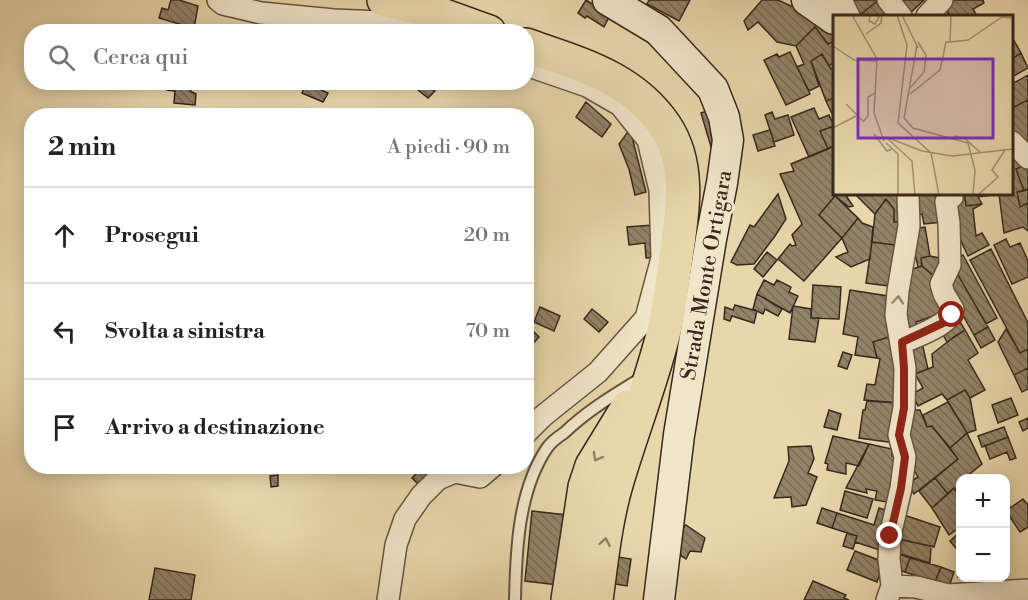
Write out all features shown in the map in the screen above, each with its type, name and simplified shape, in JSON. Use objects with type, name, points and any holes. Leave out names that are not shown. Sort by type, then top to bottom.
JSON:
[{"type":"highway","points":[[384,0],[425,9],[467,24]]},
{"type":"highway","points":[[534,48],[612,77],[633,91],[666,128],[682,173],[684,195],[682,218],[670,303],[663,333],[614,491],[596,600]]},
{"type":"highway","points":[[568,600],[585,487],[592,466],[651,372]]},
{"type":"main road","name":"Strada Monte Ortigara","points":[[608,0],[658,30],[713,89],[724,117],[728,140],[678,435],[659,600]]},
{"type":"street","points":[[218,0],[223,4],[261,13],[406,24]]},
{"type":"street","points":[[888,0],[900,15]]},
{"type":"street","points":[[928,15],[942,0]]},
{"type":"street","points":[[818,5],[846,15]]},
{"type":"street","points":[[534,68],[587,86],[620,105],[648,140],[660,190],[662,258],[652,316],[598,372],[534,425]]},
{"type":"street","points":[[1013,144],[1028,158]]},
{"type":"street","points":[[908,195],[909,226],[896,315],[902,342],[904,368],[904,408],[899,435],[905,457],[901,488],[890,536],[890,593],[916,586],[948,595],[1028,590]]},
{"type":"street","points":[[902,342],[943,323],[952,315],[953,309],[944,294],[942,284],[950,265],[946,201],[952,197],[951,195]]},
{"type":"street","points":[[690,313],[704,282]]},
{"type":"street","points":[[388,600],[396,545],[405,519],[438,479],[449,474]]},
{"type":"street","points":[[464,474],[480,477],[484,474]]},
{"type":"lane","points":[[515,600],[516,567],[525,503],[534,475],[547,447],[596,406],[651,372]]},
{"type":"building","points":[[171,0],[198,6],[195,24],[179,24],[159,18],[162,8],[168,10]]},
{"type":"building","points":[[586,0],[610,15],[604,27],[578,13]]},
{"type":"building","points":[[649,0],[690,0],[679,21],[647,4]]},
{"type":"building","points":[[762,0],[778,0],[791,6],[794,5],[833,25],[833,42],[828,44],[815,27],[796,46],[777,42],[758,22],[748,30],[744,21]]},
{"type":"building","points":[[850,0],[879,0],[861,14]]},
{"type":"building","points":[[879,0],[892,15],[862,15]]},
{"type":"building","points":[[901,0],[924,0],[908,15]]},
{"type":"building","points":[[950,0],[983,0],[984,3],[973,9],[976,15],[949,15],[944,6]]},
{"type":"building","points":[[815,27],[828,44],[833,42],[833,63],[829,66],[822,54],[811,61],[819,86],[809,91],[797,67],[804,64],[796,46]]},
{"type":"building","points":[[1013,39],[1021,53],[1013,58]]},
{"type":"building","points":[[790,52],[810,94],[786,105],[764,60],[777,54],[779,57]]},
{"type":"building","points":[[1021,53],[1028,68],[1013,76],[1013,58]]},
{"type":"building","points":[[822,54],[831,69],[833,68],[833,98],[826,101],[811,61]]},
{"type":"building","points":[[1028,75],[1028,100],[1013,108],[1013,83]]},
{"type":"building","points":[[167,90],[190,90],[196,94],[195,105],[174,103],[175,91]]},
{"type":"building","points":[[303,90],[321,90],[328,93],[323,102],[302,93]]},
{"type":"building","points":[[418,90],[434,90],[428,98]]},
{"type":"building","points":[[833,98],[833,116],[826,101]]},
{"type":"building","points":[[1028,100],[1028,144],[1013,137],[1013,108]]},
{"type":"building","points":[[586,102],[611,124],[602,137],[576,117]]},
{"type":"building","points":[[814,108],[819,119],[829,115],[833,126],[820,131],[828,149],[809,157],[791,117]]},
{"type":"building","points":[[713,109],[724,147],[712,150],[701,113]]},
{"type":"building","points":[[772,112],[775,119],[788,115],[794,135],[774,142],[765,115]]},
{"type":"building","points":[[833,126],[833,146],[828,149],[820,131]]},
{"type":"building","points":[[630,129],[646,192],[635,195],[629,169],[619,144]]},
{"type":"building","points":[[770,130],[775,146],[758,151],[753,135]]},
{"type":"building","points":[[833,146],[833,195],[846,195],[853,206],[849,207],[835,196],[819,215],[842,238],[804,281],[778,259],[790,244],[796,245],[792,235],[802,224],[780,174],[794,171],[791,164]]},
{"type":"building","points":[[1013,151],[1028,163],[1016,169],[1024,191],[1017,192],[1020,207],[1028,203],[1028,231],[1023,227],[1004,233],[999,195],[1013,195]]},
{"type":"building","points":[[1028,164],[1028,189],[1024,191],[1016,169]]},
{"type":"building","points":[[1028,189],[1028,203],[1020,207],[1017,192]]},
{"type":"building","points":[[778,194],[786,219],[775,236],[754,264],[737,265],[731,262],[750,225],[754,227]]},
{"type":"building","points":[[856,195],[906,195],[904,222],[894,222],[894,209],[886,199],[875,214]]},
{"type":"building","points":[[911,195],[947,195],[943,222],[924,224],[922,214],[918,215]]},
{"type":"building","points":[[955,195],[992,195],[978,197],[982,204],[966,206],[965,197],[956,198]]},
{"type":"building","points":[[835,196],[858,218],[842,238],[819,215]]},
{"type":"building","points":[[965,197],[966,206],[982,204],[973,209],[976,236],[982,233],[989,245],[968,256],[960,239],[957,239],[956,198]]},
{"type":"building","points":[[886,199],[894,209],[894,222],[904,222],[902,246],[872,242],[875,214]]},
{"type":"building","points":[[858,218],[862,223],[873,227],[870,259],[851,267],[836,257],[848,252],[842,238]]},
{"type":"building","points":[[653,225],[657,257],[646,258],[645,243],[629,245],[627,227]]},
{"type":"building","points":[[925,227],[930,256],[921,258],[922,266],[918,267],[912,240],[914,229]]},
{"type":"building","points":[[1006,239],[1010,247],[1020,243],[1028,261],[1028,277],[1012,284],[994,245]]},
{"type":"building","points":[[872,242],[902,246],[896,287],[866,283]]},
{"type":"building","points":[[991,249],[1028,323],[1028,349],[1020,353],[970,260]]},
{"type":"building","points":[[767,252],[777,260],[763,277],[754,269]]},
{"type":"building","points":[[963,255],[997,318],[986,324],[958,275],[953,261]]},
{"type":"building","points":[[930,256],[939,258],[945,273],[935,277],[922,266],[921,258]]},
{"type":"building","points":[[922,266],[935,277],[950,310],[916,322],[919,331],[903,333],[909,270]]},
{"type":"building","points":[[958,275],[988,327],[974,335],[945,283]]},
{"type":"building","points":[[764,280],[774,285],[777,280],[791,287],[789,292],[798,296],[790,313],[757,294]]},
{"type":"building","points":[[813,285],[841,287],[839,319],[811,318]]},
{"type":"building","points":[[850,290],[894,297],[895,335],[873,342],[877,358],[855,355],[858,337],[843,334]]},
{"type":"building","points":[[757,294],[782,309],[778,316],[765,309],[763,314],[753,309]]},
{"type":"building","points":[[735,305],[757,311],[754,323],[732,316],[730,321],[724,319],[725,307],[733,310]]},
{"type":"building","points":[[793,306],[811,309],[811,318],[819,318],[815,342],[789,339]]},
{"type":"building","points":[[540,307],[560,316],[554,331],[534,322]]},
{"type":"building","points":[[592,309],[608,322],[599,332],[584,319]]},
{"type":"building","points":[[960,322],[965,330],[947,342],[942,333]]},
{"type":"building","points":[[988,327],[995,340],[981,348],[974,335]]},
{"type":"building","points":[[1006,329],[1020,353],[1028,349],[1028,368],[1014,375],[998,342]]},
{"type":"building","points":[[965,330],[978,353],[968,360],[985,390],[970,398],[965,390],[947,400],[942,394],[918,406],[912,394],[923,388],[915,374],[933,367],[932,354]]},
{"type":"building","points":[[534,332],[539,337],[534,342]]},
{"type":"building","points":[[895,335],[899,403],[864,400],[867,384],[875,385],[880,359],[877,358],[873,342]]},
{"type":"building","points":[[922,343],[928,369],[915,374],[911,349]]},
{"type":"building","points":[[843,352],[852,355],[847,369],[838,366]]},
{"type":"building","points":[[1028,368],[1028,389],[1022,392],[1014,375]]},
{"type":"building","points":[[965,390],[970,398],[976,430],[967,433],[947,400]]},
{"type":"building","points":[[1011,398],[1018,415],[998,423],[992,405]]},
{"type":"building","points":[[867,401],[899,403],[895,443],[859,438],[863,410],[865,410]]},
{"type":"building","points":[[948,402],[967,433],[950,448],[932,426],[927,427],[923,415]]},
{"type":"building","points":[[829,410],[841,414],[837,430],[824,427]]},
{"type":"building","points":[[907,410],[920,410],[927,427],[932,426],[958,459],[914,494],[907,484],[918,477],[902,434],[912,427],[907,419]]},
{"type":"building","points":[[1028,418],[1028,428],[1023,431],[1019,422]]},
{"type":"building","points":[[1004,427],[1008,437],[982,447],[978,436]]},
{"type":"building","points":[[967,433],[982,464],[970,474],[956,474],[956,491],[954,488],[948,494],[935,478],[958,459],[950,448]]},
{"type":"building","points":[[833,436],[869,444],[859,466],[846,463],[846,474],[827,470],[828,464],[825,463]]},
{"type":"building","points":[[1008,437],[1016,458],[1010,460],[1007,452],[990,459],[985,446]]},
{"type":"building","points":[[869,444],[892,449],[892,456],[902,458],[887,502],[875,500],[877,491],[866,489],[867,493],[846,488]]},
{"type":"building","points":[[811,446],[814,459],[808,473],[817,477],[806,505],[792,507],[791,497],[774,498],[789,461],[788,447]]},
{"type":"building","points":[[416,474],[430,475],[419,485],[412,478]]},
{"type":"building","points":[[278,475],[278,486],[271,487],[270,476]]},
{"type":"building","points":[[935,478],[948,494],[932,508],[919,491]]},
{"type":"building","points":[[954,488],[956,491],[956,530],[949,535],[932,508]]},
{"type":"building","points":[[845,491],[873,499],[867,518],[840,510]]},
{"type":"building","points":[[1023,499],[1028,505],[1028,527],[1020,532],[1010,517],[1010,508]]},
{"type":"building","points":[[822,508],[837,513],[832,528],[817,523]]},
{"type":"building","points":[[879,508],[891,512],[886,552],[855,542],[857,536],[832,528],[837,513],[874,525]]},
{"type":"building","points":[[532,511],[567,515],[558,585],[525,581]]},
{"type":"building","points":[[898,513],[940,527],[934,547],[894,538]]},
{"type":"building","points":[[686,525],[705,538],[701,552],[690,551],[686,559],[675,552],[682,528]]},
{"type":"building","points":[[847,533],[857,536],[853,549],[843,546]]},
{"type":"building","points":[[956,536],[956,548],[950,541]]},
{"type":"building","points":[[894,538],[931,546],[930,563],[891,551]]},
{"type":"building","points":[[563,548],[631,559],[627,586],[559,575]]},
{"type":"building","points":[[855,551],[884,562],[877,582],[847,570]]},
{"type":"building","points":[[899,554],[910,558],[905,572],[894,568]]},
{"type":"building","points":[[910,558],[941,567],[935,582],[905,572]]},
{"type":"building","points":[[941,567],[954,572],[949,587],[935,582]]},
{"type":"building","points":[[155,568],[195,575],[191,600],[149,600]]},
{"type":"building","points":[[813,581],[846,595],[844,598],[849,600],[804,600]]},
{"type":"route","points":[[890,536],[901,488],[905,457],[899,435],[904,408],[902,342],[943,323],[952,315]]}]
